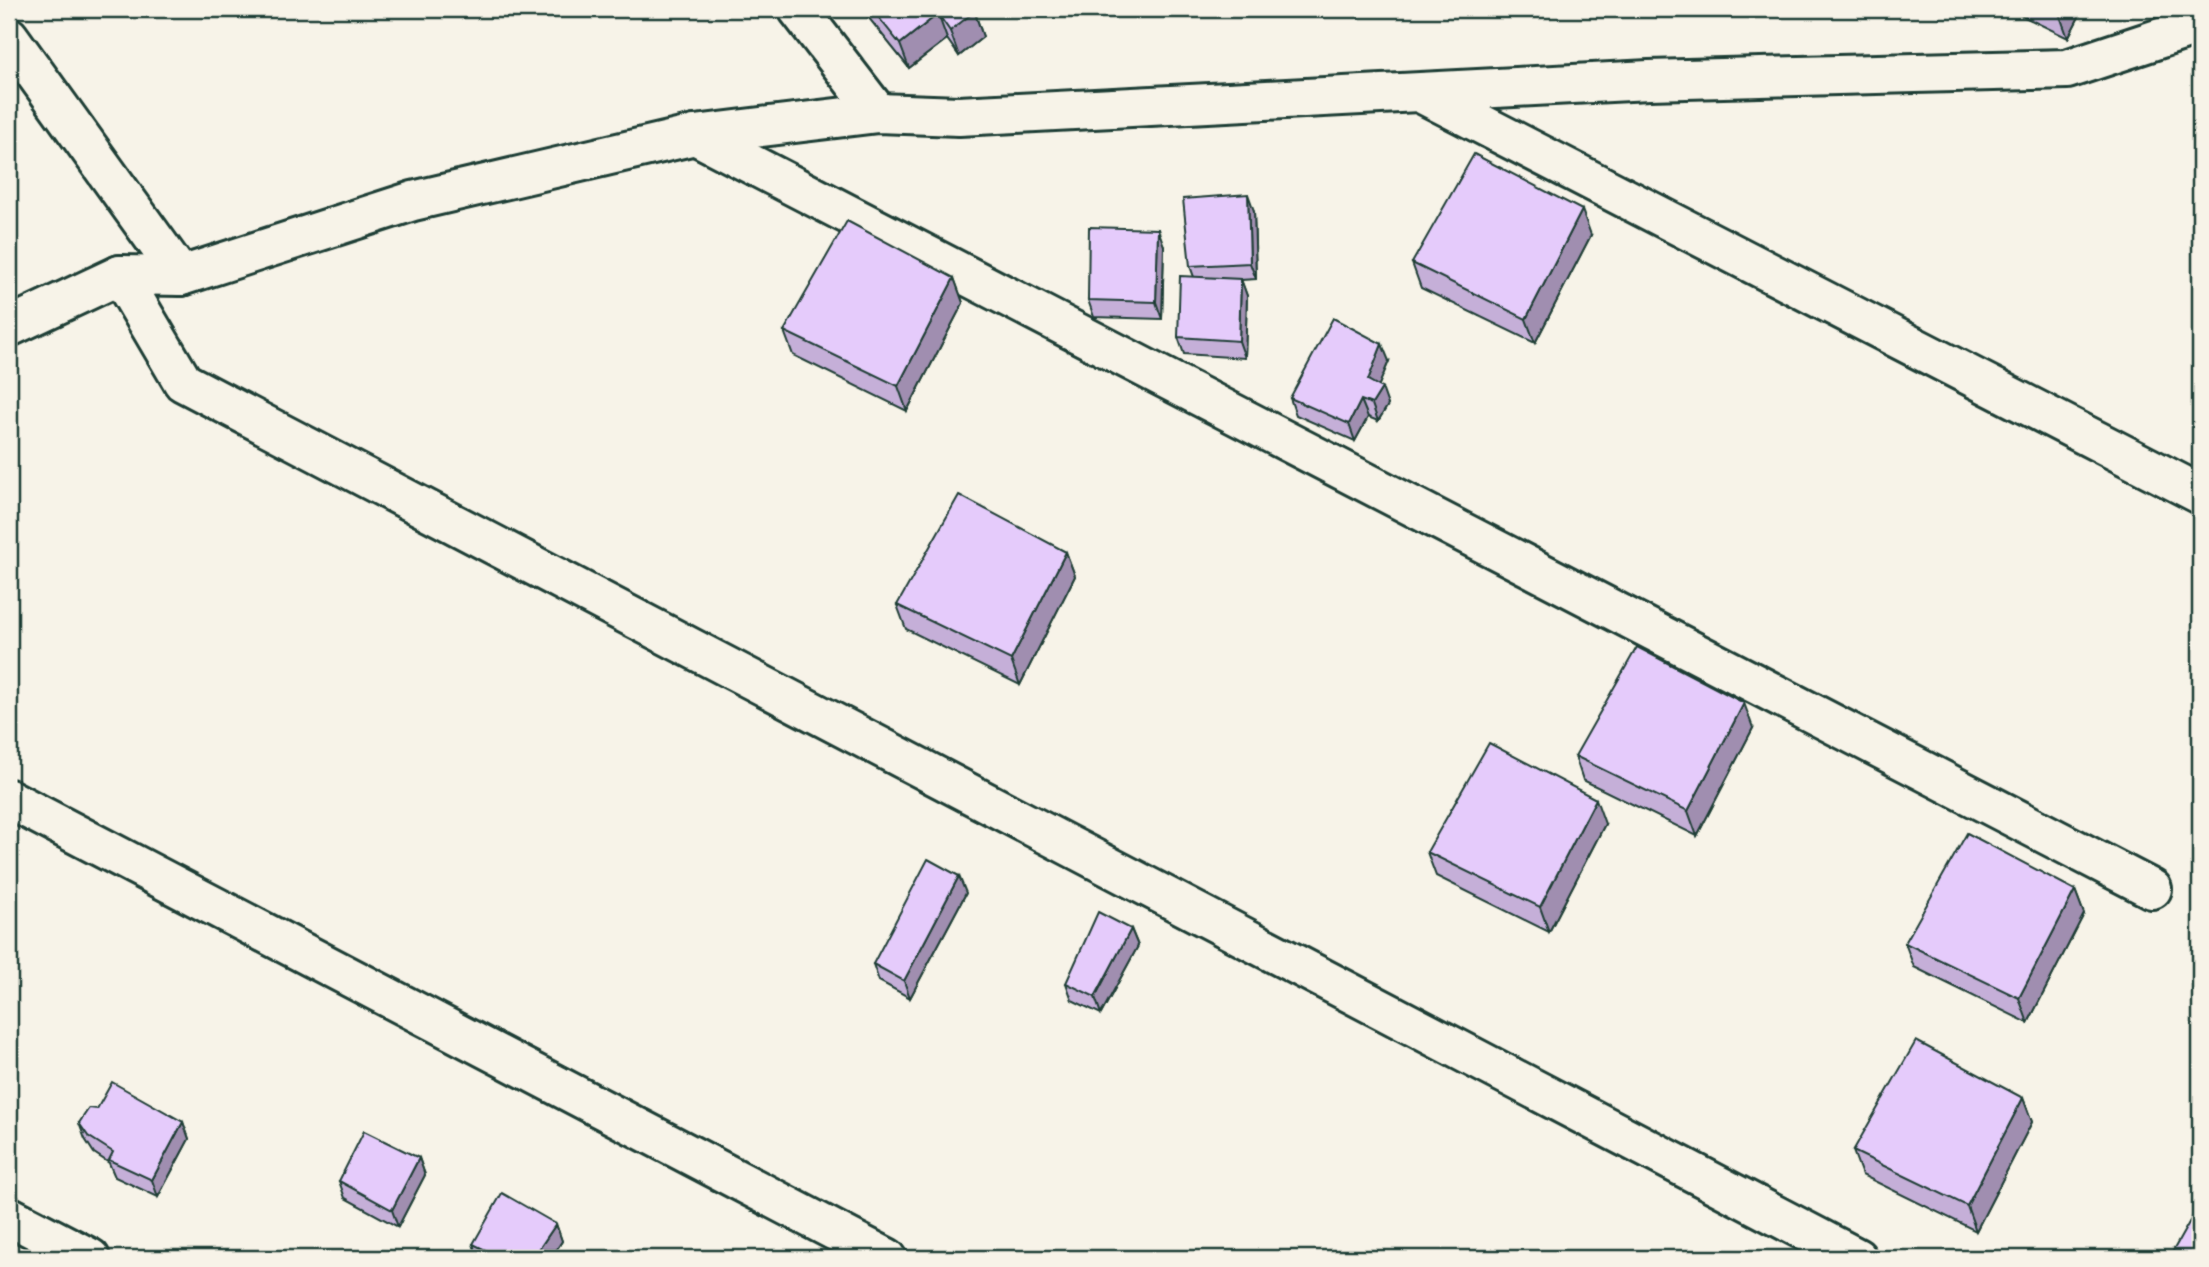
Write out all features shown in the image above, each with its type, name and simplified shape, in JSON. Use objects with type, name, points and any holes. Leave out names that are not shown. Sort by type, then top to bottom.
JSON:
[{"type":"street","points":[[797,9],[878,113]]},
{"type":"street","points":[[9,327],[121,275],[181,276],[413,201],[695,135],[878,113],[959,116],[1649,80],[2067,69],[2200,25]]},
{"type":"street","points":[[9,37],[181,276]]},
{"type":"street","points":[[1419,92],[2200,494]]},
{"type":"street","points":[[695,135],[2152,889]]},
{"type":"street","points":[[121,275],[183,382],[1857,1258]]},
{"type":"street","points":[[9,799],[887,1258]]},
{"type":"street","points":[[9,1216],[90,1258]]},
{"type":"building","points":[[872,9],[971,9],[974,12],[950,31],[938,14],[900,44]]},
{"type":"building","points":[[1474,154],[1582,210],[1526,319],[1412,263]]},
{"type":"building","points":[[1248,194],[1250,263],[1190,266],[1183,199]]},
{"type":"building","points":[[847,221],[954,278],[898,386],[784,331]]},
{"type":"building","points":[[1089,227],[1158,229],[1156,302],[1088,300]]},
{"type":"building","points":[[1180,276],[1241,279],[1239,341],[1178,337]]},
{"type":"building","points":[[1333,318],[1382,344],[1368,380],[1382,388],[1372,404],[1361,400],[1349,424],[1290,398]]},
{"type":"building","points":[[959,495],[1066,552],[1011,660],[897,605]]},
{"type":"building","points":[[1637,647],[1744,703],[1688,811],[1575,756]]},
{"type":"building","points":[[1489,743],[1596,799],[1540,907],[1427,852]]},
{"type":"building","points":[[1967,833],[2075,890],[2019,998],[1905,943]]},
{"type":"building","points":[[928,859],[959,876],[904,981],[873,964]]},
{"type":"building","points":[[1098,912],[1131,929],[1095,997],[1066,983]]},
{"type":"building","points":[[1916,1041],[2023,1098],[1967,1206],[1853,1151]]},
{"type":"building","points":[[112,1082],[183,1122],[152,1180],[109,1160],[113,1152],[88,1136],[79,1123],[89,1108],[97,1109]]},
{"type":"building","points":[[364,1131],[419,1158],[392,1210],[339,1181]]},
{"type":"building","points":[[502,1193],[556,1224],[533,1258],[502,1258],[473,1244]]},
{"type":"building","points":[[2200,1203],[2200,1258],[2169,1258]]},
{"type":"building","points":[[9,1249],[24,1258],[9,1258]]}]
